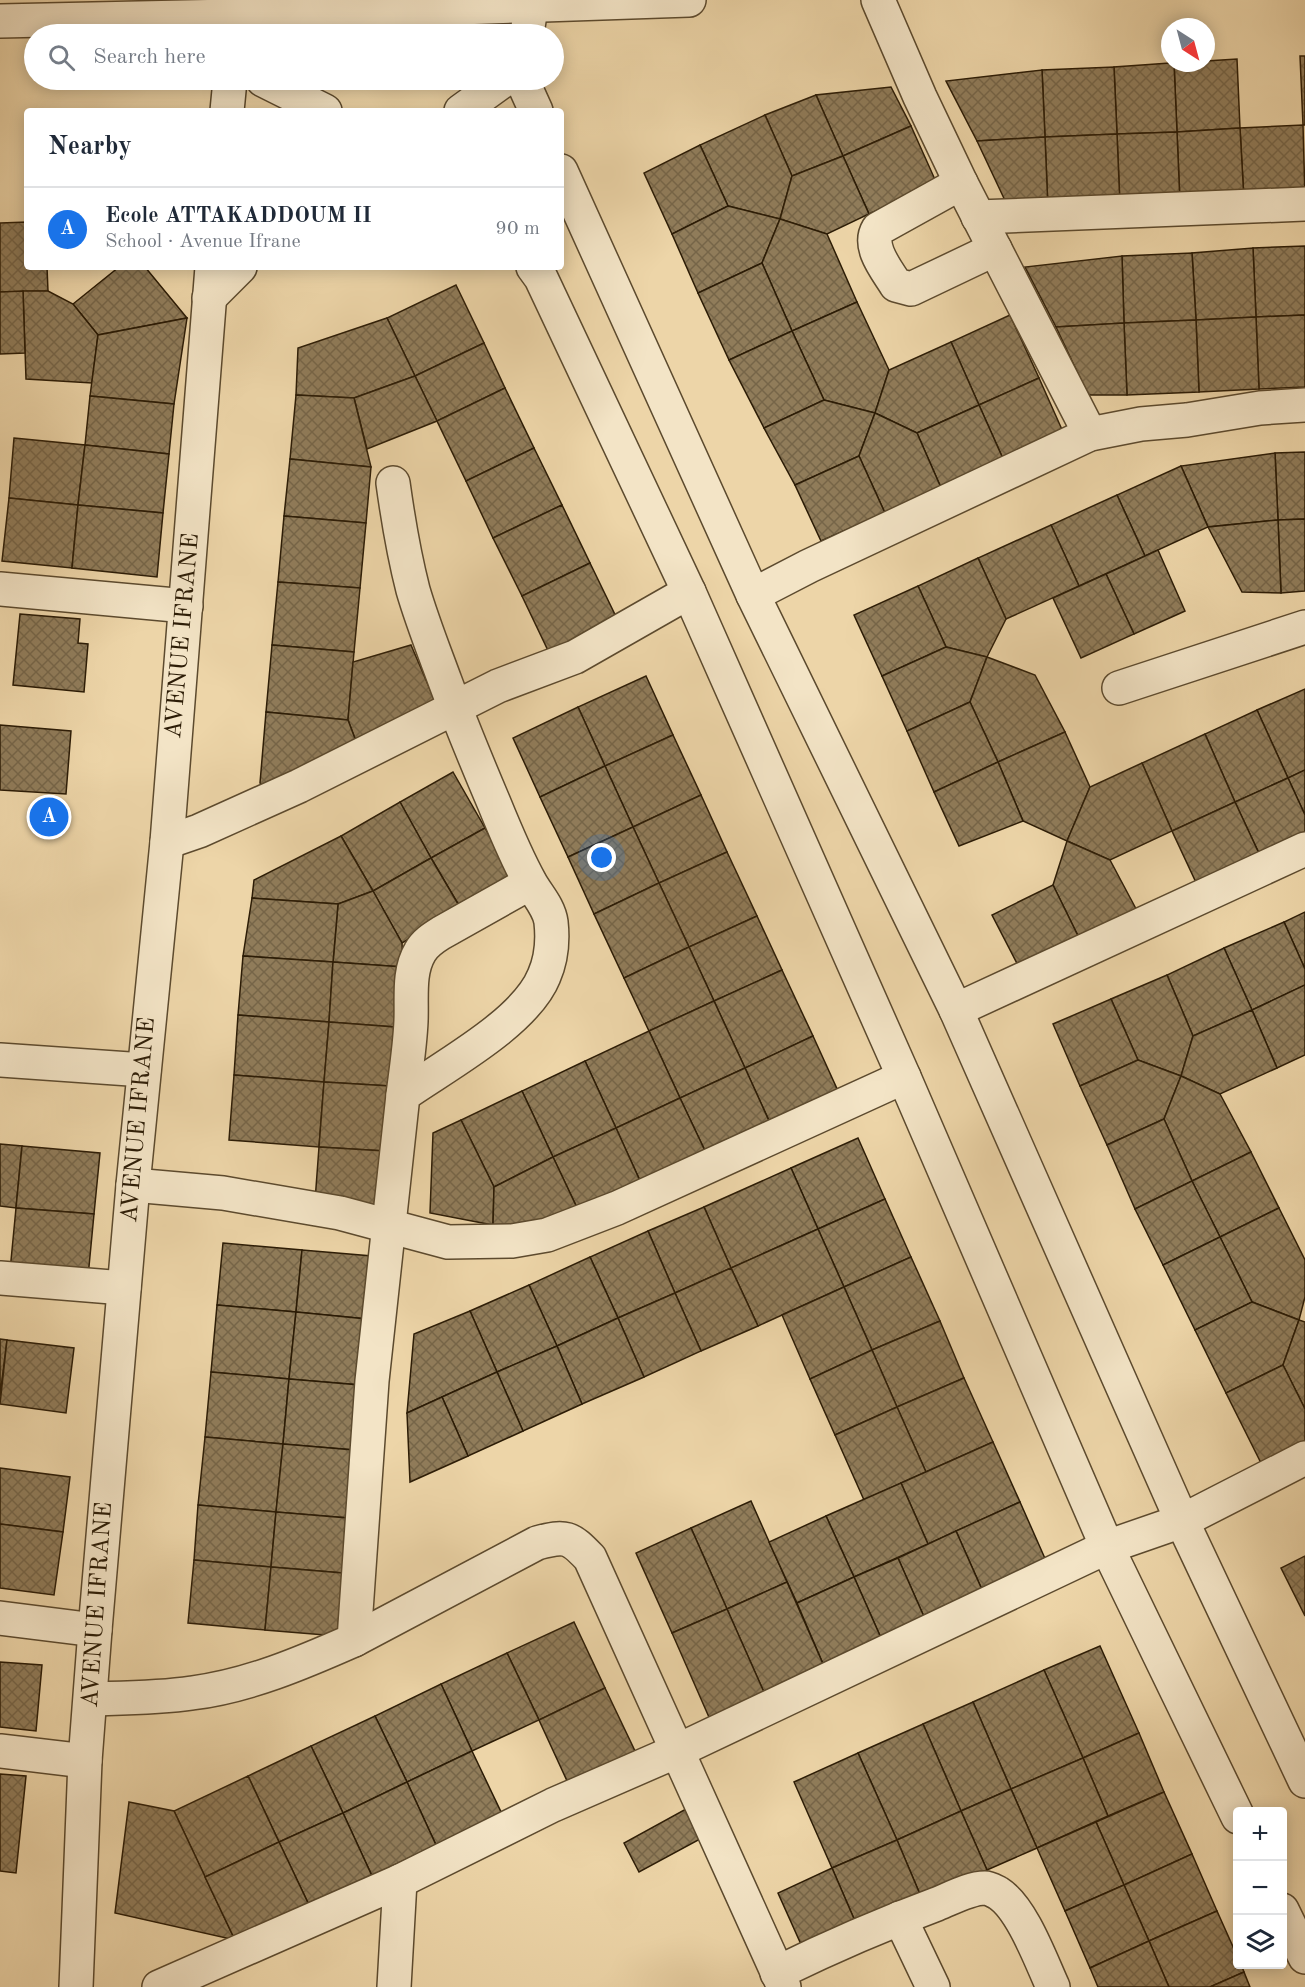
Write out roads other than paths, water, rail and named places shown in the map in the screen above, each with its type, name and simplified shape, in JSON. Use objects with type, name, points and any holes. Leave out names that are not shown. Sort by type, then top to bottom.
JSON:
[{"type":"street","points":[[0,21],[530,13],[689,0]]},
{"type":"street","points":[[878,0],[920,97],[961,183],[1090,434]]},
{"type":"street","points":[[227,108],[229,90]]},
{"type":"street","points":[[283,90],[319,108]]},
{"type":"street","points":[[465,108],[490,90]]},
{"type":"street","points":[[527,90],[535,108]]},
{"type":"street","points":[[564,178],[753,595],[956,1010],[1182,1521],[1305,1781]]},
{"type":"street","points":[[961,183],[878,229],[873,243],[878,253],[896,285],[911,289],[995,249]]},
{"type":"street","points":[[978,217],[1305,204]]},
{"type":"street","name":"AVENUE IFRANE","points":[[76,1987],[86,1761],[95,1630],[133,1185],[166,842],[211,282],[234,270]]},
{"type":"street","points":[[535,270],[689,592],[904,1077],[1107,1547],[1233,1807]]},
{"type":"street","points":[[753,595],[809,566],[1090,434],[1141,424],[1186,420],[1260,408],[1305,405]]},
{"type":"street","points":[[393,483],[402,543],[430,645],[495,805],[530,883],[542,900],[551,921],[551,953],[545,975],[538,989],[500,1028],[403,1095]]},
{"type":"street","points":[[0,589],[186,606]]},
{"type":"street","points":[[166,842],[199,831],[299,786],[498,686],[575,657],[689,592]]},
{"type":"street","points":[[1119,688],[1305,627]]},
{"type":"street","points":[[956,1010],[1305,849]]},
{"type":"street","points":[[354,1640],[372,1381],[411,1021],[411,991],[415,964],[420,951],[428,942],[530,883]]},
{"type":"street","points":[[0,1060],[144,1070]]},
{"type":"street","points":[[133,1185],[223,1193],[340,1213],[448,1242],[512,1241],[547,1235],[617,1208],[904,1077]]},
{"type":"street","points":[[0,1278],[124,1288]]},
{"type":"street","points":[[159,1987],[400,1881],[553,1805],[677,1751],[1107,1547],[1182,1521],[1305,1458]]},
{"type":"street","points":[[91,1699],[195,1693],[298,1665],[354,1640],[537,1543],[555,1538],[574,1541],[590,1557],[780,1980],[835,1944],[972,1891],[987,1888],[999,1893],[1010,1903],[1022,1921],[1053,1987]]},
{"type":"street","points":[[0,1618],[95,1630]]},
{"type":"street","points":[[0,1751],[86,1761]]},
{"type":"street","points":[[394,1987],[400,1881]]},
{"type":"street","points":[[1284,1915],[1305,1957]]},
{"type":"street","points":[[900,1918],[933,1987]]},
{"type":"place","name":"Ecole ATTAKADDOUM II","points":[[49,817]]}]
